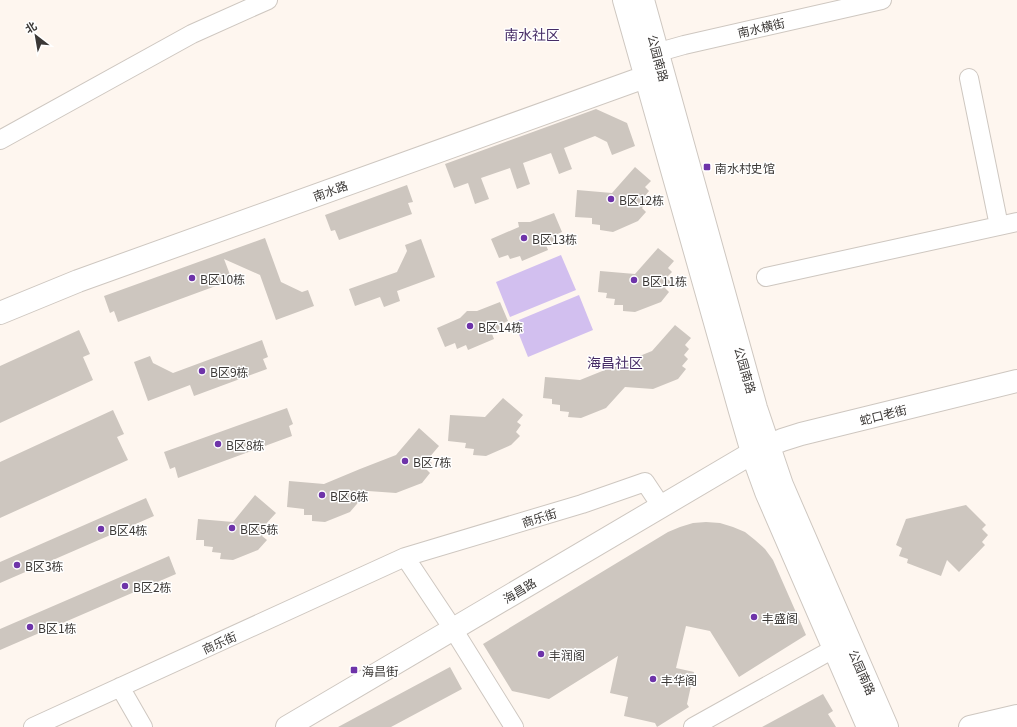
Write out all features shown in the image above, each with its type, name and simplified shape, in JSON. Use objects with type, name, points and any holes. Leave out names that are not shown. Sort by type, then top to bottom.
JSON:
[{"type":"street","points":[[0,140],[192,34],[268,0]]},
{"type":"street","name":"公园南路","points":[[624,0],[651,65],[754,401],[760,449],[782,485],[842,645],[868,727]]},
{"type":"street","name":"公园南路","points":[[643,0],[651,65]]},
{"type":"street","name":"南水横街","points":[[651,65],[684,44],[882,0]]},
{"type":"street","name":"南水路","points":[[0,313],[78,281],[651,65]]},
{"type":"street","points":[[969,78],[999,226]]},
{"type":"street","points":[[766,277],[1017,222]]},
{"type":"street","name":"蛇口老街","points":[[760,449],[801,434],[1017,381]]},
{"type":"street","name":"海昌路","points":[[287,727],[760,449]]},
{"type":"street","name":"商乐街","points":[[33,727],[405,558],[582,504],[645,482],[661,506]]},
{"type":"street","points":[[405,558],[453,629],[514,727]]},
{"type":"street","points":[[693,727],[842,645]]},
{"type":"street","name":"公园南路","points":[[842,645],[887,727]]},
{"type":"street","points":[[120,687],[143,727]]},
{"type":"street","points":[[970,727],[1017,716]]},
{"type":"shaded area","points":[[561,255],[576,290],[510,317],[496,282]]},
{"type":"shaded area","points":[[579,295],[593,330],[528,357],[514,322]]},
{"type":"building","points":[[596,109],[627,123],[635,146],[612,155],[607,142],[595,136],[564,148],[572,169],[559,174],[551,153],[523,163],[530,184],[517,189],[510,168],[481,178],[489,199],[475,204],[468,183],[454,188],[445,164]]},
{"type":"building","name":"B区12栋","points":[[635,167],[651,181],[645,187],[649,191],[644,197],[648,201],[642,208],[646,212],[638,221],[613,232],[600,230],[600,225],[592,224],[592,218],[575,217],[577,190],[612,193]]},
{"type":"building","points":[[407,185],[413,202],[408,203],[412,214],[339,240],[335,230],[331,231],[325,215]]},
{"type":"building","name":"B区13栋","points":[[554,213],[562,232],[553,236],[555,241],[546,245],[548,250],[522,261],[520,256],[510,259],[508,255],[499,258],[491,239],[519,227],[518,222],[530,222]]},
{"type":"building","name":"B区10栋","points":[[265,238],[281,282],[302,292],[308,290],[314,306],[276,320],[260,275],[224,259],[232,280],[118,322],[114,311],[110,313],[104,296]]},
{"type":"building","points":[[421,239],[435,277],[397,291],[400,301],[384,307],[380,297],[355,306],[349,289],[397,272],[407,251],[405,245]]},
{"type":"building","name":"B区11栋","points":[[658,248],[674,261],[668,268],[672,272],[666,278],[671,282],[665,288],[669,292],[661,302],[635,312],[623,311],[623,305],[614,305],[615,299],[606,298],[607,293],[598,292],[600,271],[635,274]]},
{"type":"building","name":"B区14栋","points":[[500,302],[508,321],[499,325],[501,330],[492,334],[494,339],[468,350],[466,345],[457,349],[455,343],[445,347],[437,328],[460,318],[467,311],[477,311]]},
{"type":"building","points":[[675,325],[691,338],[685,345],[689,349],[684,355],[688,359],[682,366],[686,369],[678,379],[653,389],[625,387],[606,408],[581,418],[568,417],[569,412],[560,411],[560,405],[552,404],[552,399],[543,398],[545,377],[580,380],[652,351]]},
{"type":"building","points":[[79,330],[90,354],[83,357],[93,380],[0,423],[0,366]]},
{"type":"building","name":"B区9栋","points":[[262,340],[268,357],[263,359],[267,369],[194,396],[190,385],[148,401],[134,362],[150,356],[153,363],[173,373]]},
{"type":"building","points":[[503,398],[523,415],[517,422],[521,425],[516,432],[520,436],[511,445],[486,456],[473,455],[474,449],[465,448],[466,443],[448,441],[450,415],[485,417]]},
{"type":"building","name":"B区8栋","points":[[287,408],[293,424],[289,426],[292,436],[178,478],[175,467],[170,469],[164,452]]},
{"type":"building","points":[[113,410],[124,434],[117,437],[128,460],[0,518],[0,462]]},
{"type":"building","points":[[419,428],[439,446],[428,459],[432,463],[426,469],[430,473],[422,483],[396,493],[368,491],[350,512],[325,522],[312,521],[312,515],[304,515],[304,509],[287,507],[289,481],[324,484],[396,455]]},
{"type":"building","name":"B区5栋","points":[[255,495],[276,513],[264,526],[268,530],[262,536],[267,540],[258,550],[233,560],[220,559],[221,553],[212,552],[213,547],[204,546],[204,540],[196,540],[198,519],[233,522]]},
{"type":"building","name":"B区4栋","points":[[146,498],[154,516],[0,583],[0,562]]},
{"type":"building","points":[[966,505],[986,525],[982,529],[988,535],[982,542],[985,545],[959,572],[947,560],[941,576],[907,563],[908,559],[899,556],[902,548],[896,545],[906,519]]},
{"type":"building","points":[[693,523],[720,523],[745,532],[765,549],[773,560],[806,635],[739,677],[710,631],[686,626],[676,668],[694,672],[687,704],[689,707],[657,727],[655,723],[624,716],[628,697],[610,693],[618,656],[549,699],[512,691],[483,644],[668,532]]},
{"type":"building","points":[[169,556],[176,574],[0,650],[0,629]]},
{"type":"building","points":[[450,667],[462,689],[391,727],[338,727]]},
{"type":"building","points":[[823,694],[833,711],[828,714],[836,727],[762,727]]},
{"type":"place","name":"南水村史馆","points":[[707,167]]},
{"type":"place","name":"B区12栋","points":[[611,199]]},
{"type":"place","name":"B区13栋","points":[[524,238]]},
{"type":"place","name":"B区10栋","points":[[192,278]]},
{"type":"place","name":"B区11栋","points":[[634,280]]},
{"type":"place","name":"B区14栋","points":[[470,326]]},
{"type":"place","name":"B区9栋","points":[[202,371]]},
{"type":"place","name":"B区8栋","points":[[218,444]]},
{"type":"place","name":"B区7栋","points":[[405,461]]},
{"type":"place","name":"B区6栋","points":[[322,495]]},
{"type":"place","name":"B区5栋","points":[[232,528]]},
{"type":"place","name":"B区4栋","points":[[101,529]]},
{"type":"place","name":"B区3栋","points":[[17,565]]},
{"type":"place","name":"B区2栋","points":[[125,586]]},
{"type":"place","name":"丰盛阁","points":[[754,617]]},
{"type":"place","name":"B区1栋","points":[[30,627]]},
{"type":"place","name":"丰润阁","points":[[541,654]]},
{"type":"place","name":"海昌街","points":[[354,670]]},
{"type":"place","name":"丰华阁","points":[[653,679]]},
{"type":"district","name":"南水社区","points":[[532,34]]},
{"type":"district","name":"海昌社区","points":[[615,362]]}]
